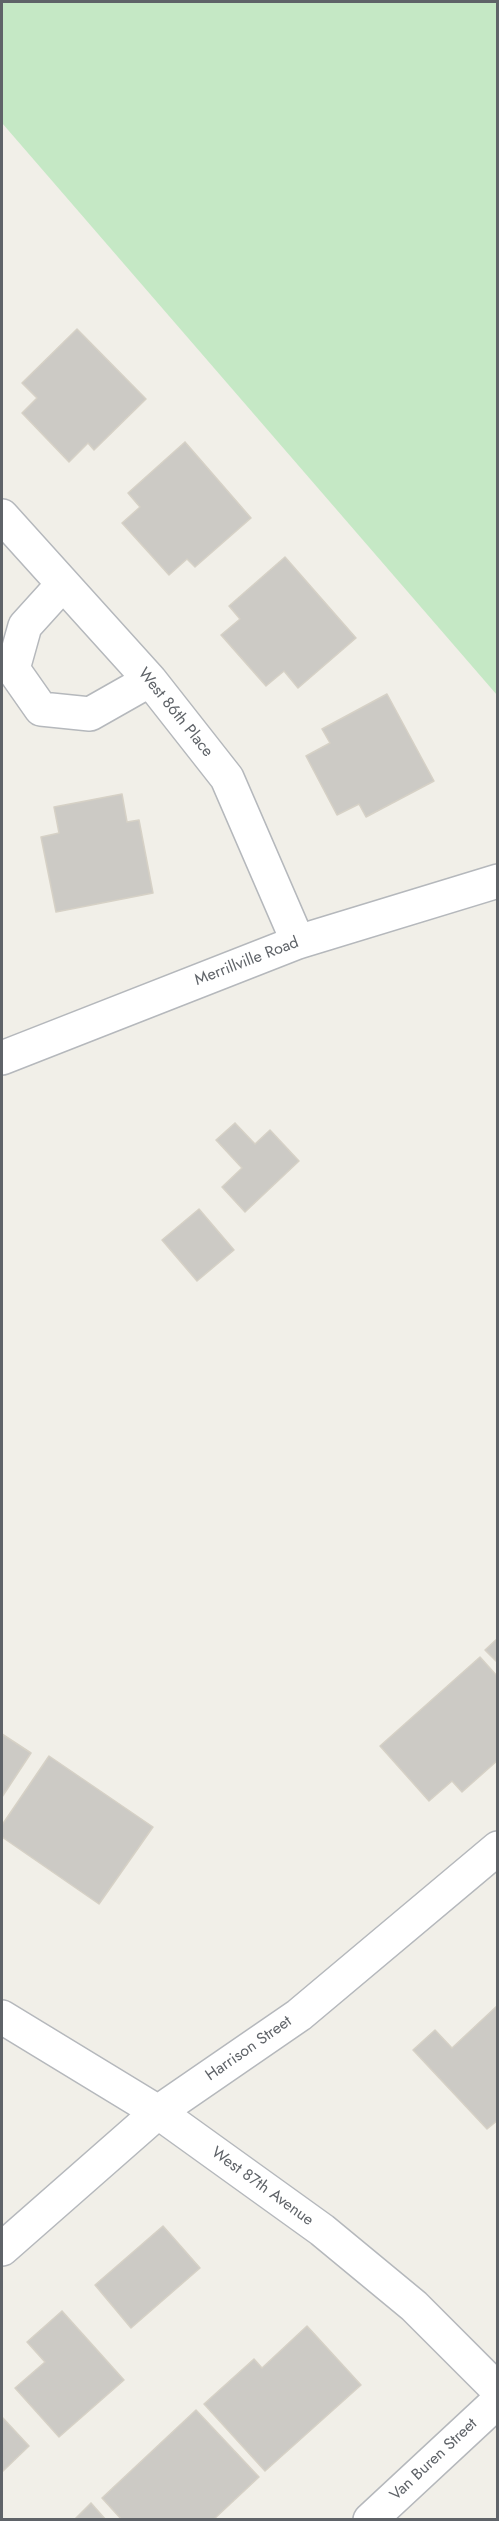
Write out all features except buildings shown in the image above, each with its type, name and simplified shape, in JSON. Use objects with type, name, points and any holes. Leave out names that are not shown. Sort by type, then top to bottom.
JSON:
[{"type":"street","name":"West 86th Place","points":[[2,516],[150,680],[227,778],[298,942]]},
{"type":"street","points":[[63,584],[25,626],[13,669],[41,709],[90,714],[150,680]]},
{"type":"street","name":"Merrillville Road","points":[[2,1058],[298,942],[498,880]]},
{"type":"street","name":"Harrison Street","points":[[2,2249],[158,2112],[299,2015],[498,1848]]},
{"type":"street","name":"West 87th Avenue","points":[[2,2018],[158,2112],[322,2230],[414,2306],[498,2390]]},
{"type":"street","name":"Van Buren Street","points":[[370,2520],[498,2401]]},
{"type":"green space","points":[[2,2],[497,2],[497,695],[2,123]]}]
